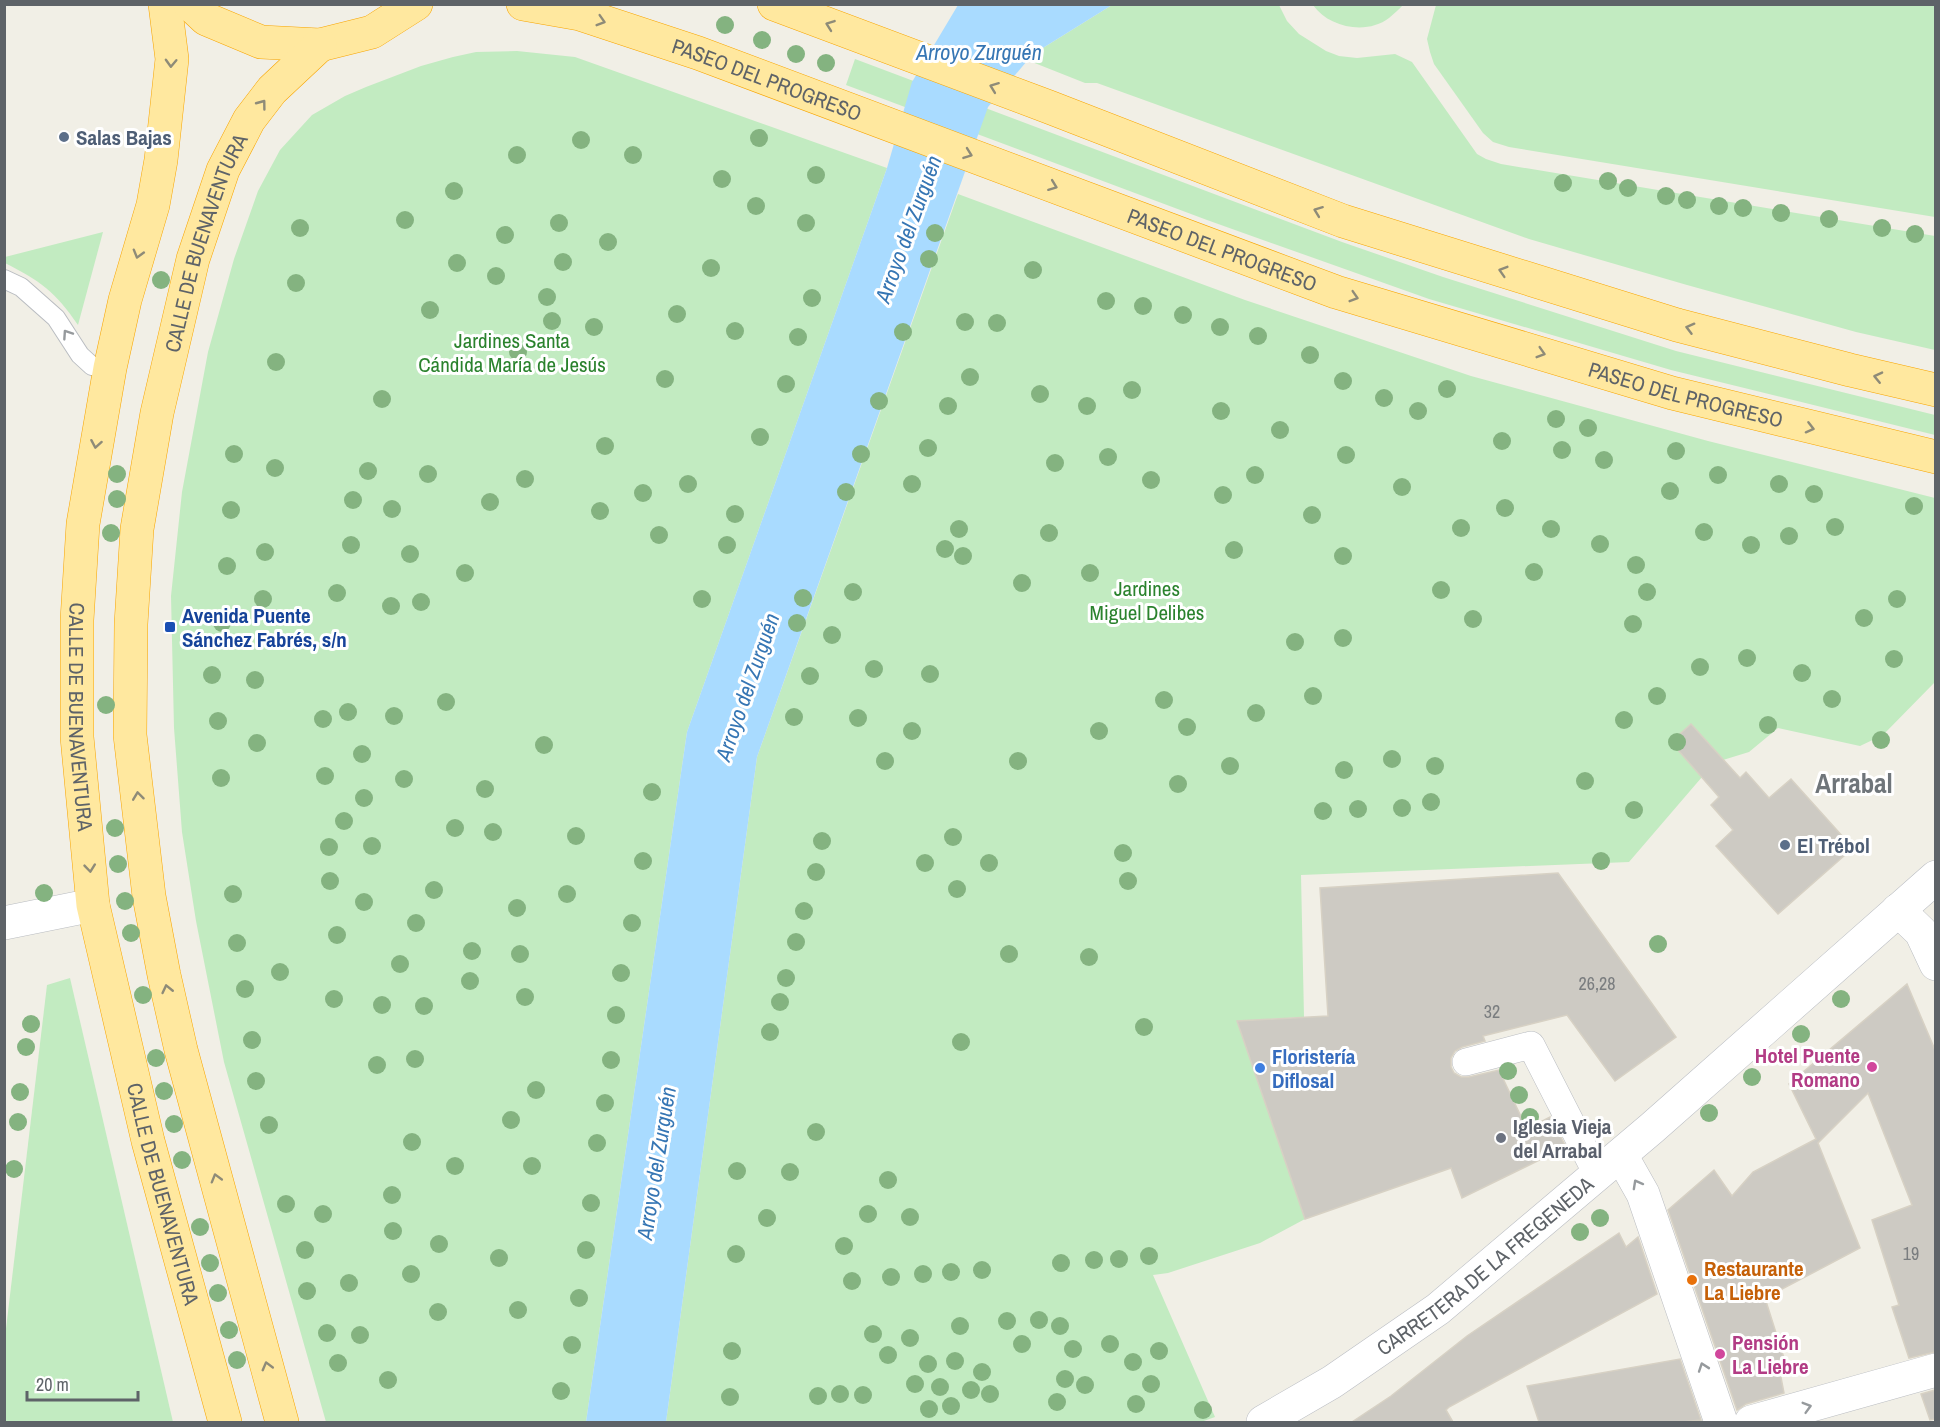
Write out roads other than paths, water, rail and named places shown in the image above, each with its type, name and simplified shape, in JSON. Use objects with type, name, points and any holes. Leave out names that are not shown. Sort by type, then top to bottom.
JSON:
[{"type":"highway","name":"CALLE DE BUENAVENTURA","points":[[165,4],[172,58],[161,160],[153,205],[125,300],[110,368],[82,524],[77,620],[76,737],[93,905],[148,1141],[225,1422]]},
{"type":"highway","points":[[190,4],[206,19],[261,42],[320,45],[372,32],[416,4]]},
{"type":"highway","name":"PASEO DEL PROGRESO","points":[[523,4],[580,14],[698,53],[1336,292],[1672,393],[1935,457]]},
{"type":"highway","points":[[774,4],[1343,221],[1677,325],[1935,390]]},
{"type":"highway","name":"CALLE DE BUENAVENTURA","points":[[282,1422],[186,1071],[149,896],[130,735],[131,624],[139,517],[157,414],[193,259],[223,170],[249,120],[272,90],[320,45]]},
{"type":"main road","name":"CARRETERA DE LA FREGENEDA","points":[[1282,1418],[1438,1309],[1609,1165],[1935,877]]},
{"type":"main road","points":[[4,924],[93,905]]},
{"type":"main road","points":[[1898,910],[1928,934],[1935,964]]},
{"type":"main road","points":[[1609,1165],[1643,1194],[1721,1422]]},
{"type":"main road","points":[[1751,1422],[1935,1370]]},
{"type":"street","points":[[1466,1062],[1531,1045],[1609,1165]]},
{"type":"lane","points":[[4,279],[21,287],[57,318],[81,355],[92,366],[110,368]]},
{"type":"water","name":"Arroyo Zurguén","points":[[958,5],[1112,5],[1038,51],[988,107],[757,757],[666,1422],[586,1422],[687,732],[887,168],[912,82]]},
{"type":"place","name":"Salas Bajas","points":[[64,137]]},
{"type":"place","name":"Avenida Puente Sánchez Fabrés, s/n","points":[[170,627]]},
{"type":"place","name":"El Trébol","points":[[1785,845]]},
{"type":"place","name":"Hotel Puente Romano","points":[[1872,1067]]},
{"type":"place","name":"Floristería Diflosal","points":[[1260,1068]]},
{"type":"place","name":"Iglesia Vieja del Arrabal","points":[[1501,1138]]},
{"type":"place","name":"Restaurante La Liebre","points":[[1692,1280]]},
{"type":"place","name":"Pensión La Liebre","points":[[1720,1354]]},
{"type":"district","name":"Arrabal","points":[[1854,783]]},
{"type":"water label","name":"Arroyo del Zurguén","points":[[908,229]]},
{"type":"water label","name":"Arroyo del Zurguén","points":[[747,687]]},
{"type":"water label","name":"Arroyo del Zurguén","points":[[656,1163]]},
{"type":"park label","name":"Jardines Santa Cándida María de Jesús","points":[[512,352]]},
{"type":"park label","name":"Jardines Miguel Delibes","points":[[1147,600]]}]
